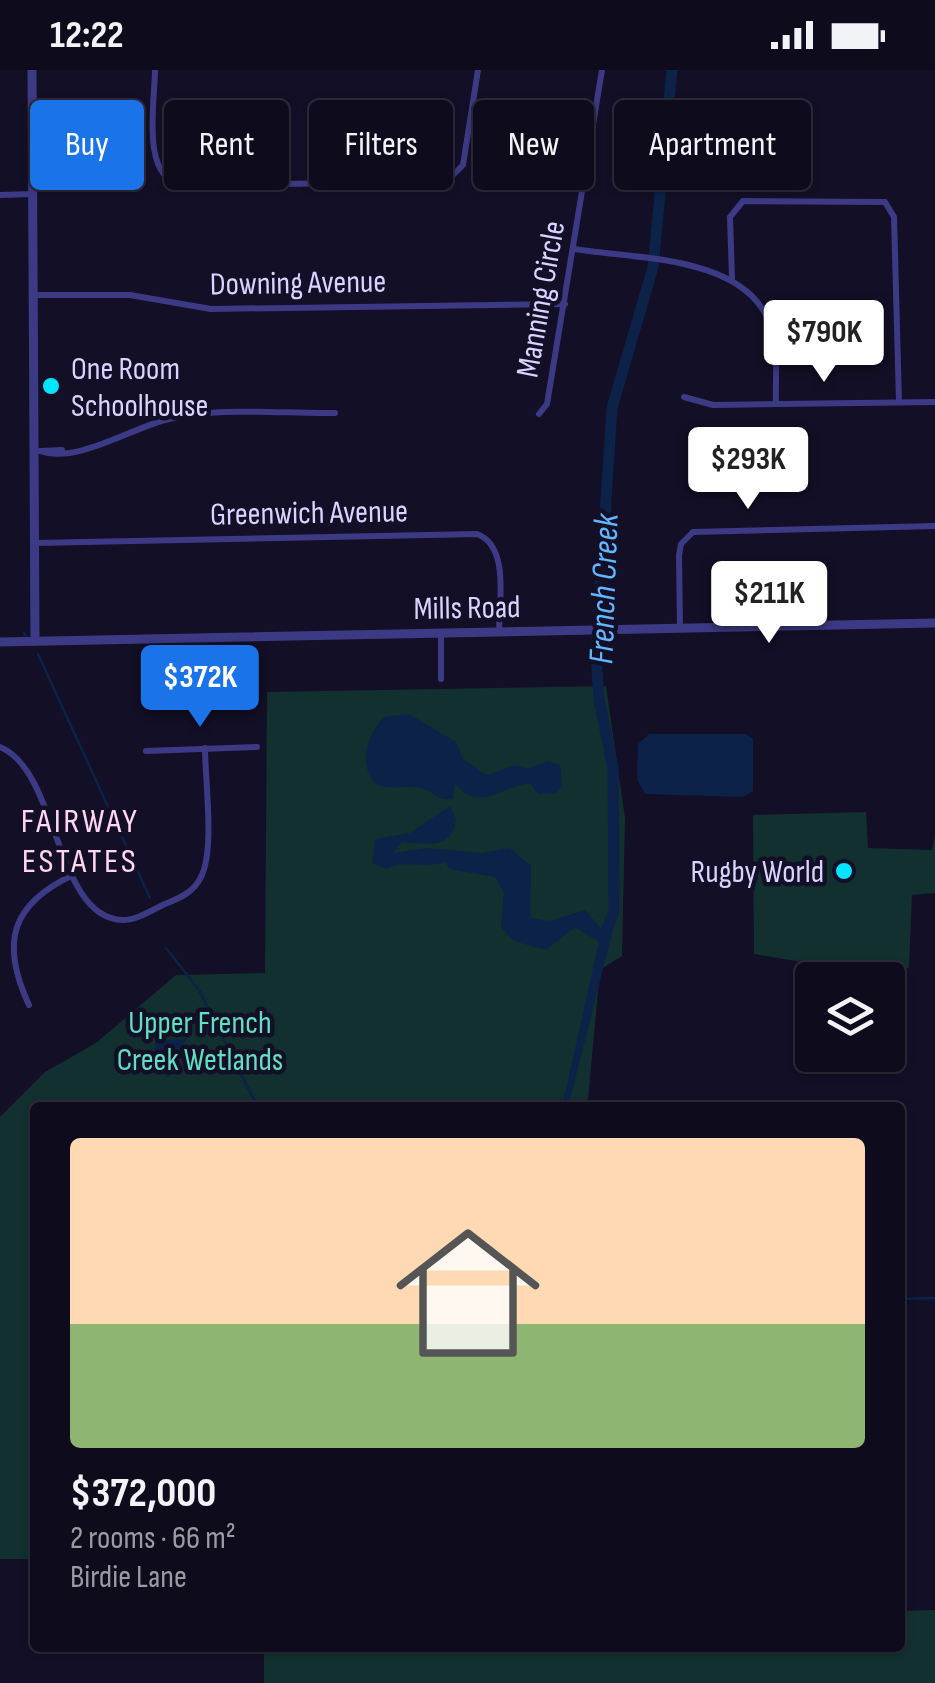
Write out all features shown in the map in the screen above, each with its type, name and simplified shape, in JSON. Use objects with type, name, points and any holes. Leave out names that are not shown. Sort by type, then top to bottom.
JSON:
[{"type":"street","points":[[32,70],[35,641]]},
{"type":"street","points":[[155,70],[156,163],[168,181],[440,184],[453,178],[464,161],[478,70]]},
{"type":"street","name":"Manning Circle","points":[[539,414],[547,404],[602,70]]},
{"type":"street","points":[[0,196],[33,194]]},
{"type":"street","points":[[732,278],[730,217],[743,202],[885,202],[894,216],[898,402]]},
{"type":"street","points":[[574,249],[732,278],[756,298],[769,321],[776,404]]},
{"type":"street","name":"Downing Avenue","points":[[34,294],[130,294],[211,310],[565,304]]},
{"type":"street","points":[[684,397],[713,405],[935,402]]},
{"type":"street","points":[[37,451],[101,445],[175,417],[335,413]]},
{"type":"street","points":[[680,628],[678,554],[681,544],[694,532],[935,526]]},
{"type":"street","name":"Greenwich Avenue","points":[[34,542],[477,534],[489,540],[498,556],[499,632]]},
{"type":"street","name":"Mills Road","points":[[0,642],[935,624]]},
{"type":"street","points":[[441,633],[441,679]]},
{"type":"street","points":[[0,747],[24,766],[73,875],[93,909],[116,919],[134,918],[190,891],[206,862],[204,748]]},
{"type":"street","points":[[146,751],[257,747]]},
{"type":"street","points":[[29,1005],[9,971],[10,932],[30,900],[73,875]]},
{"type":"green space","name":"Upper French Creek Wetlands","points":[[606,686],[625,818],[622,956],[600,970],[588,1099],[30,1102],[30,1559],[0,1559],[0,1117],[45,1072],[96,1043],[176,975],[265,973],[267,692]]},
{"type":"green space","name":"Rugby World","points":[[866,812],[868,848],[932,850],[935,836],[935,893],[912,895],[909,968],[905,968],[905,962],[802,962],[754,954],[753,815]]},
{"type":"green space","points":[[935,1610],[935,1683],[264,1683],[264,1652],[905,1652],[905,1611]]},
{"type":"water","points":[[409,714],[456,742],[463,759],[485,774],[515,766],[527,769],[547,761],[560,765],[562,785],[557,793],[538,794],[531,784],[525,784],[479,798],[463,792],[455,783],[453,799],[448,799],[418,787],[376,784],[366,759],[373,733],[384,717]]},
{"type":"water","points":[[649,734],[746,734],[753,739],[753,791],[743,797],[645,794],[637,779],[638,744]]},
{"type":"water","points":[[450,806],[456,820],[449,837],[428,844],[402,842],[393,853],[428,848],[482,853],[510,848],[531,866],[530,918],[550,921],[585,910],[603,931],[609,915],[616,918],[569,1102],[563,1102],[599,942],[575,927],[546,950],[514,941],[501,927],[504,893],[495,877],[450,869],[445,862],[387,869],[372,863],[375,839],[410,833]]},
{"type":"water","points":[[187,1039],[176,1053],[180,1067],[168,1077],[153,1067],[155,1041]]},
{"type":"waterway","name":"French Creek","points":[[607,928],[614,912],[613,768],[599,700],[596,653],[612,408],[653,267],[672,70]]},
{"type":"waterway","points":[[38,654],[150,898]]},
{"type":"waterway","points":[[166,948],[199,990],[255,1102]]},
{"type":"waterway","points":[[905,1299],[935,1298]]},
{"type":"place","name":"One Room Schoolhouse","points":[[51,386]]},
{"type":"place","name":"Rugby World","points":[[844,871]]},
{"type":"district","name":"FAIRWAY ESTATES","points":[[80,840]]}]
